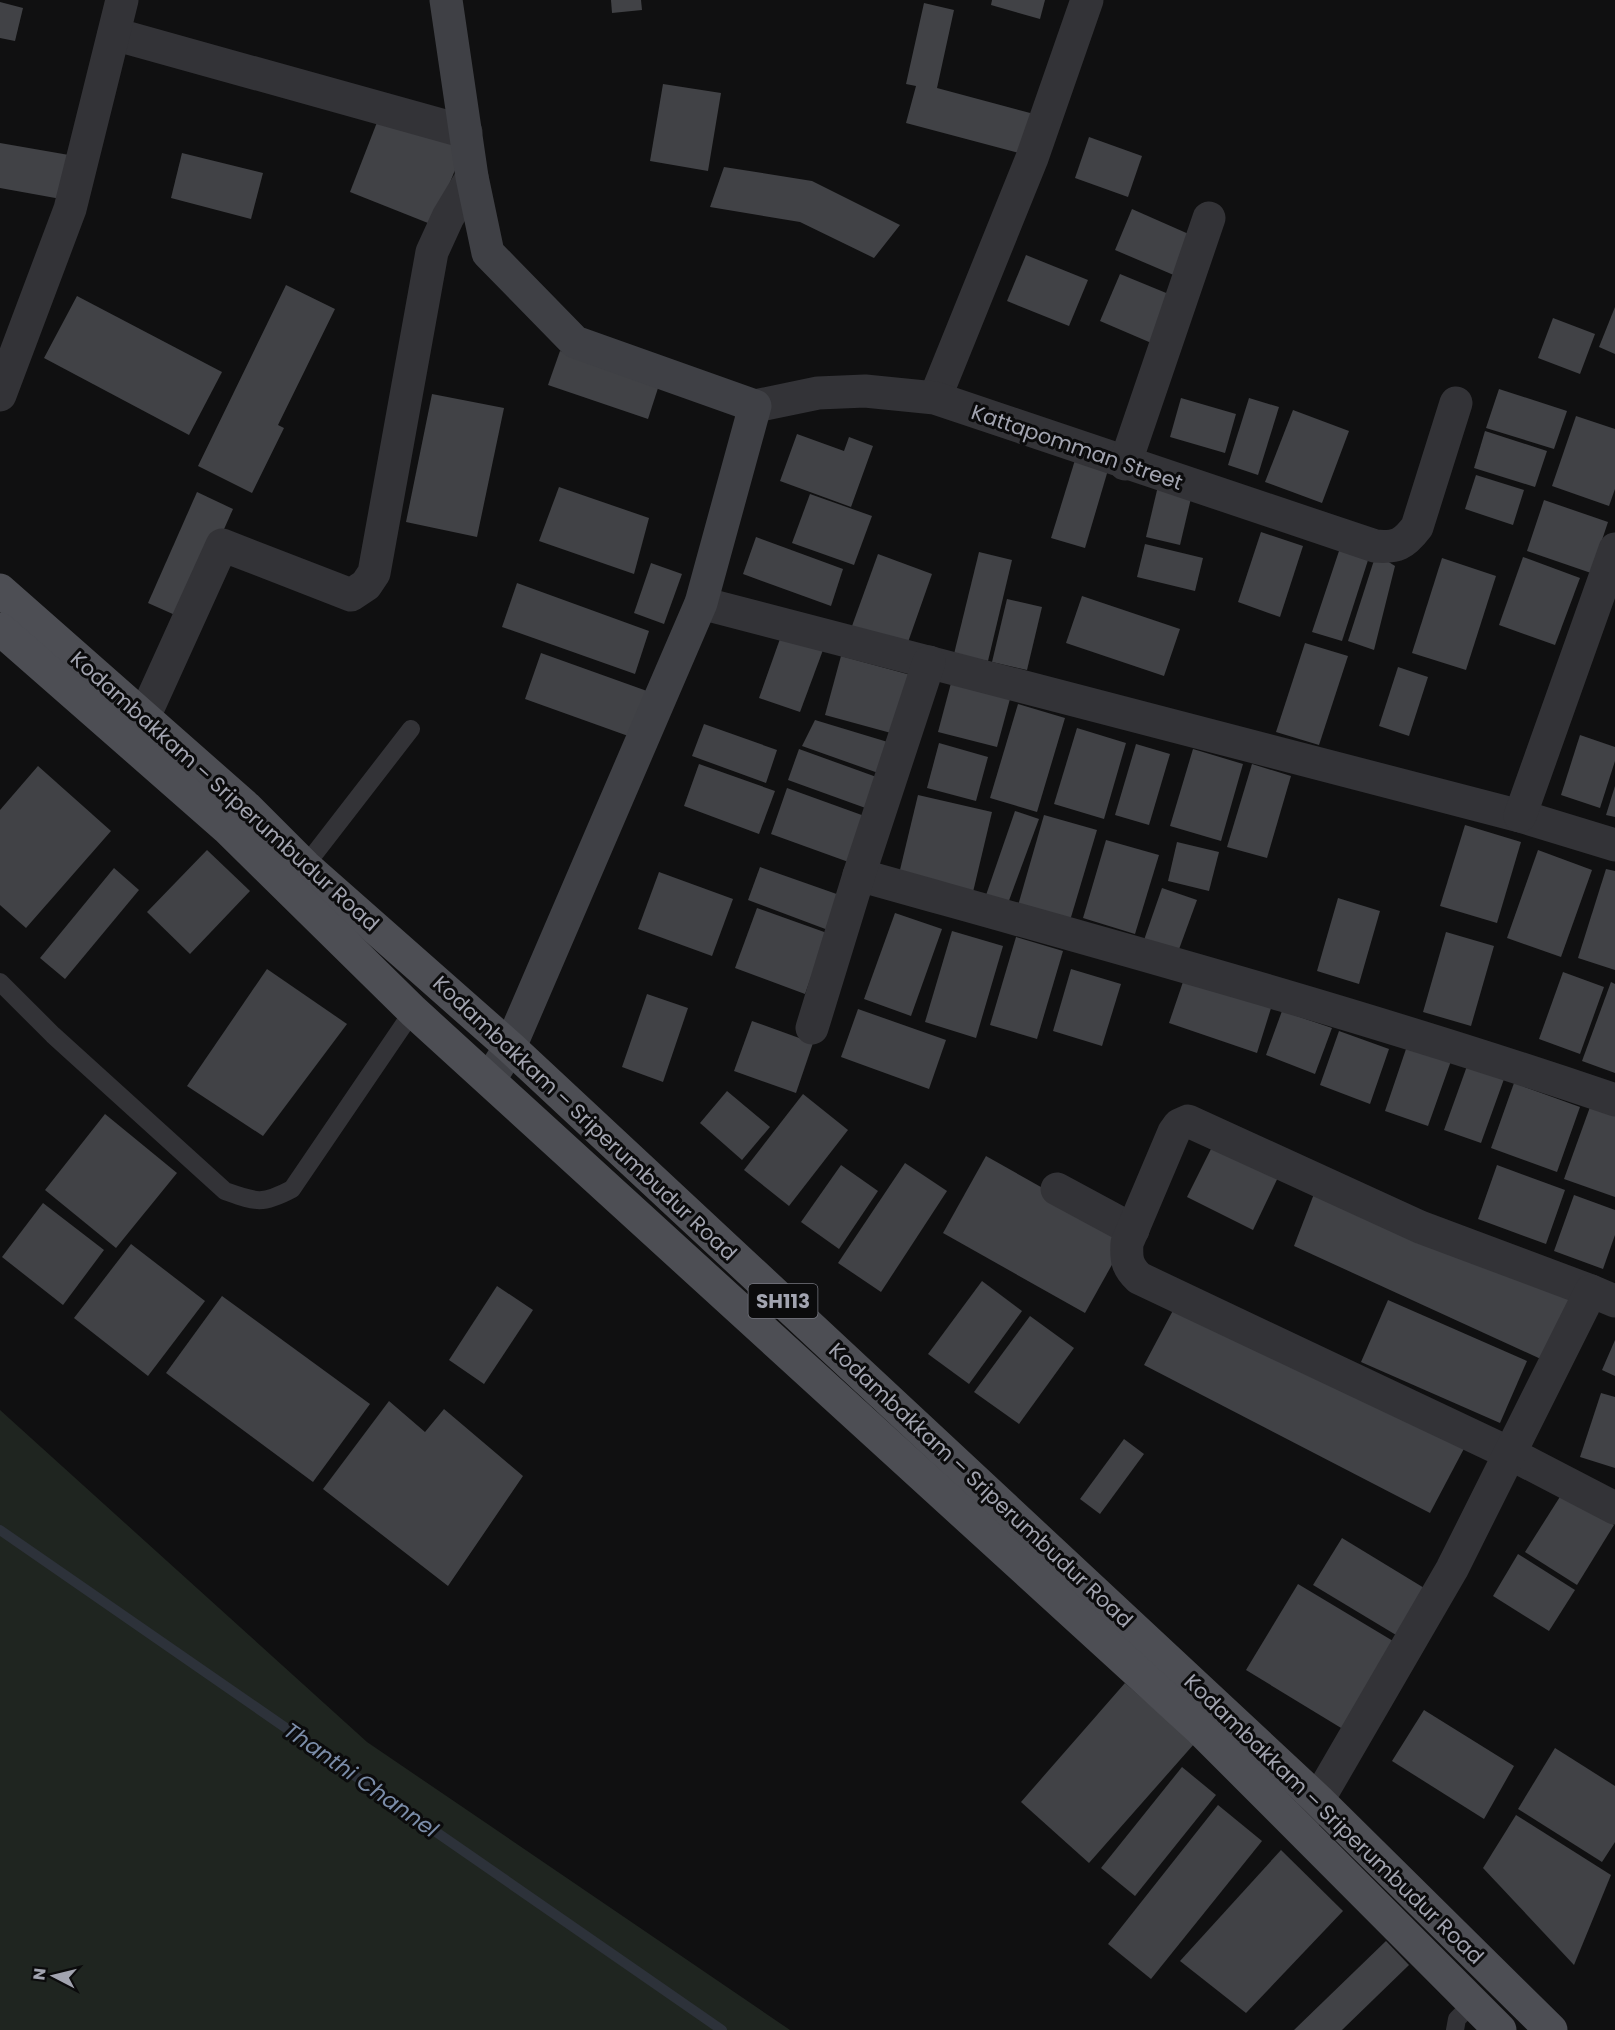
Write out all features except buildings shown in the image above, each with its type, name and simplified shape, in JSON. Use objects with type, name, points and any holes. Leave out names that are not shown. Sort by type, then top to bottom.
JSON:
[{"type":"main road","name":"Kodambakkam – Sriperumbudur Road","points":[[0,590],[246,807],[305,866],[510,1047],[1308,1813],[1551,2030]]},
{"type":"main road","name":"Kodambakkam – Sriperumbudur Road","points":[[0,629],[227,828],[413,1011],[1200,1729],[1308,1813],[1500,2030]]},
{"type":"street","points":[[0,395],[70,209],[122,0]]},
{"type":"street","points":[[446,0],[472,177],[489,253],[575,342],[755,406],[701,603],[510,1047],[490,1079]]},
{"type":"street","points":[[935,398],[1032,158],[1087,0]]},
{"type":"street","points":[[114,34],[466,132]]},
{"type":"street","points":[[144,717],[222,545],[351,595],[366,585],[374,573],[432,252],[447,217],[472,177]]},
{"type":"street","points":[[1125,464],[1209,218]]},
{"type":"street","name":"Kattapomman Street","points":[[755,406],[818,393],[865,391],[935,398],[1125,464],[1375,546],[1394,548],[1405,543],[1417,527],[1456,403]]},
{"type":"street","points":[[1520,816],[1615,549]]},
{"type":"street","points":[[701,603],[1520,816],[1615,845]]},
{"type":"street","points":[[812,1028],[859,875],[929,662]]},
{"type":"street","points":[[859,875],[1115,947],[1493,1058],[1615,1100]]},
{"type":"street","points":[[1308,1813],[1452,1569],[1509,1453],[1603,1296],[1420,1227],[1188,1121],[1179,1125],[1127,1243],[1126,1258],[1130,1270],[1139,1278],[1509,1453],[1615,1508]]},
{"type":"street","points":[[1058,1189],[1133,1230]]},
{"type":"lane","points":[[305,866],[411,729]]},
{"type":"lane","points":[[0,982],[52,1035],[225,1191],[250,1200],[269,1201],[291,1189],[413,1011]]},
{"type":"lane","points":[[1455,2030],[1457,2019],[1473,2002]]},
{"type":"shaded area","points":[[0,1410],[367,1742],[790,2030],[0,2030]]},
{"type":"waterway","name":"Thanthi Channel","points":[[0,1530],[722,2030]]}]
